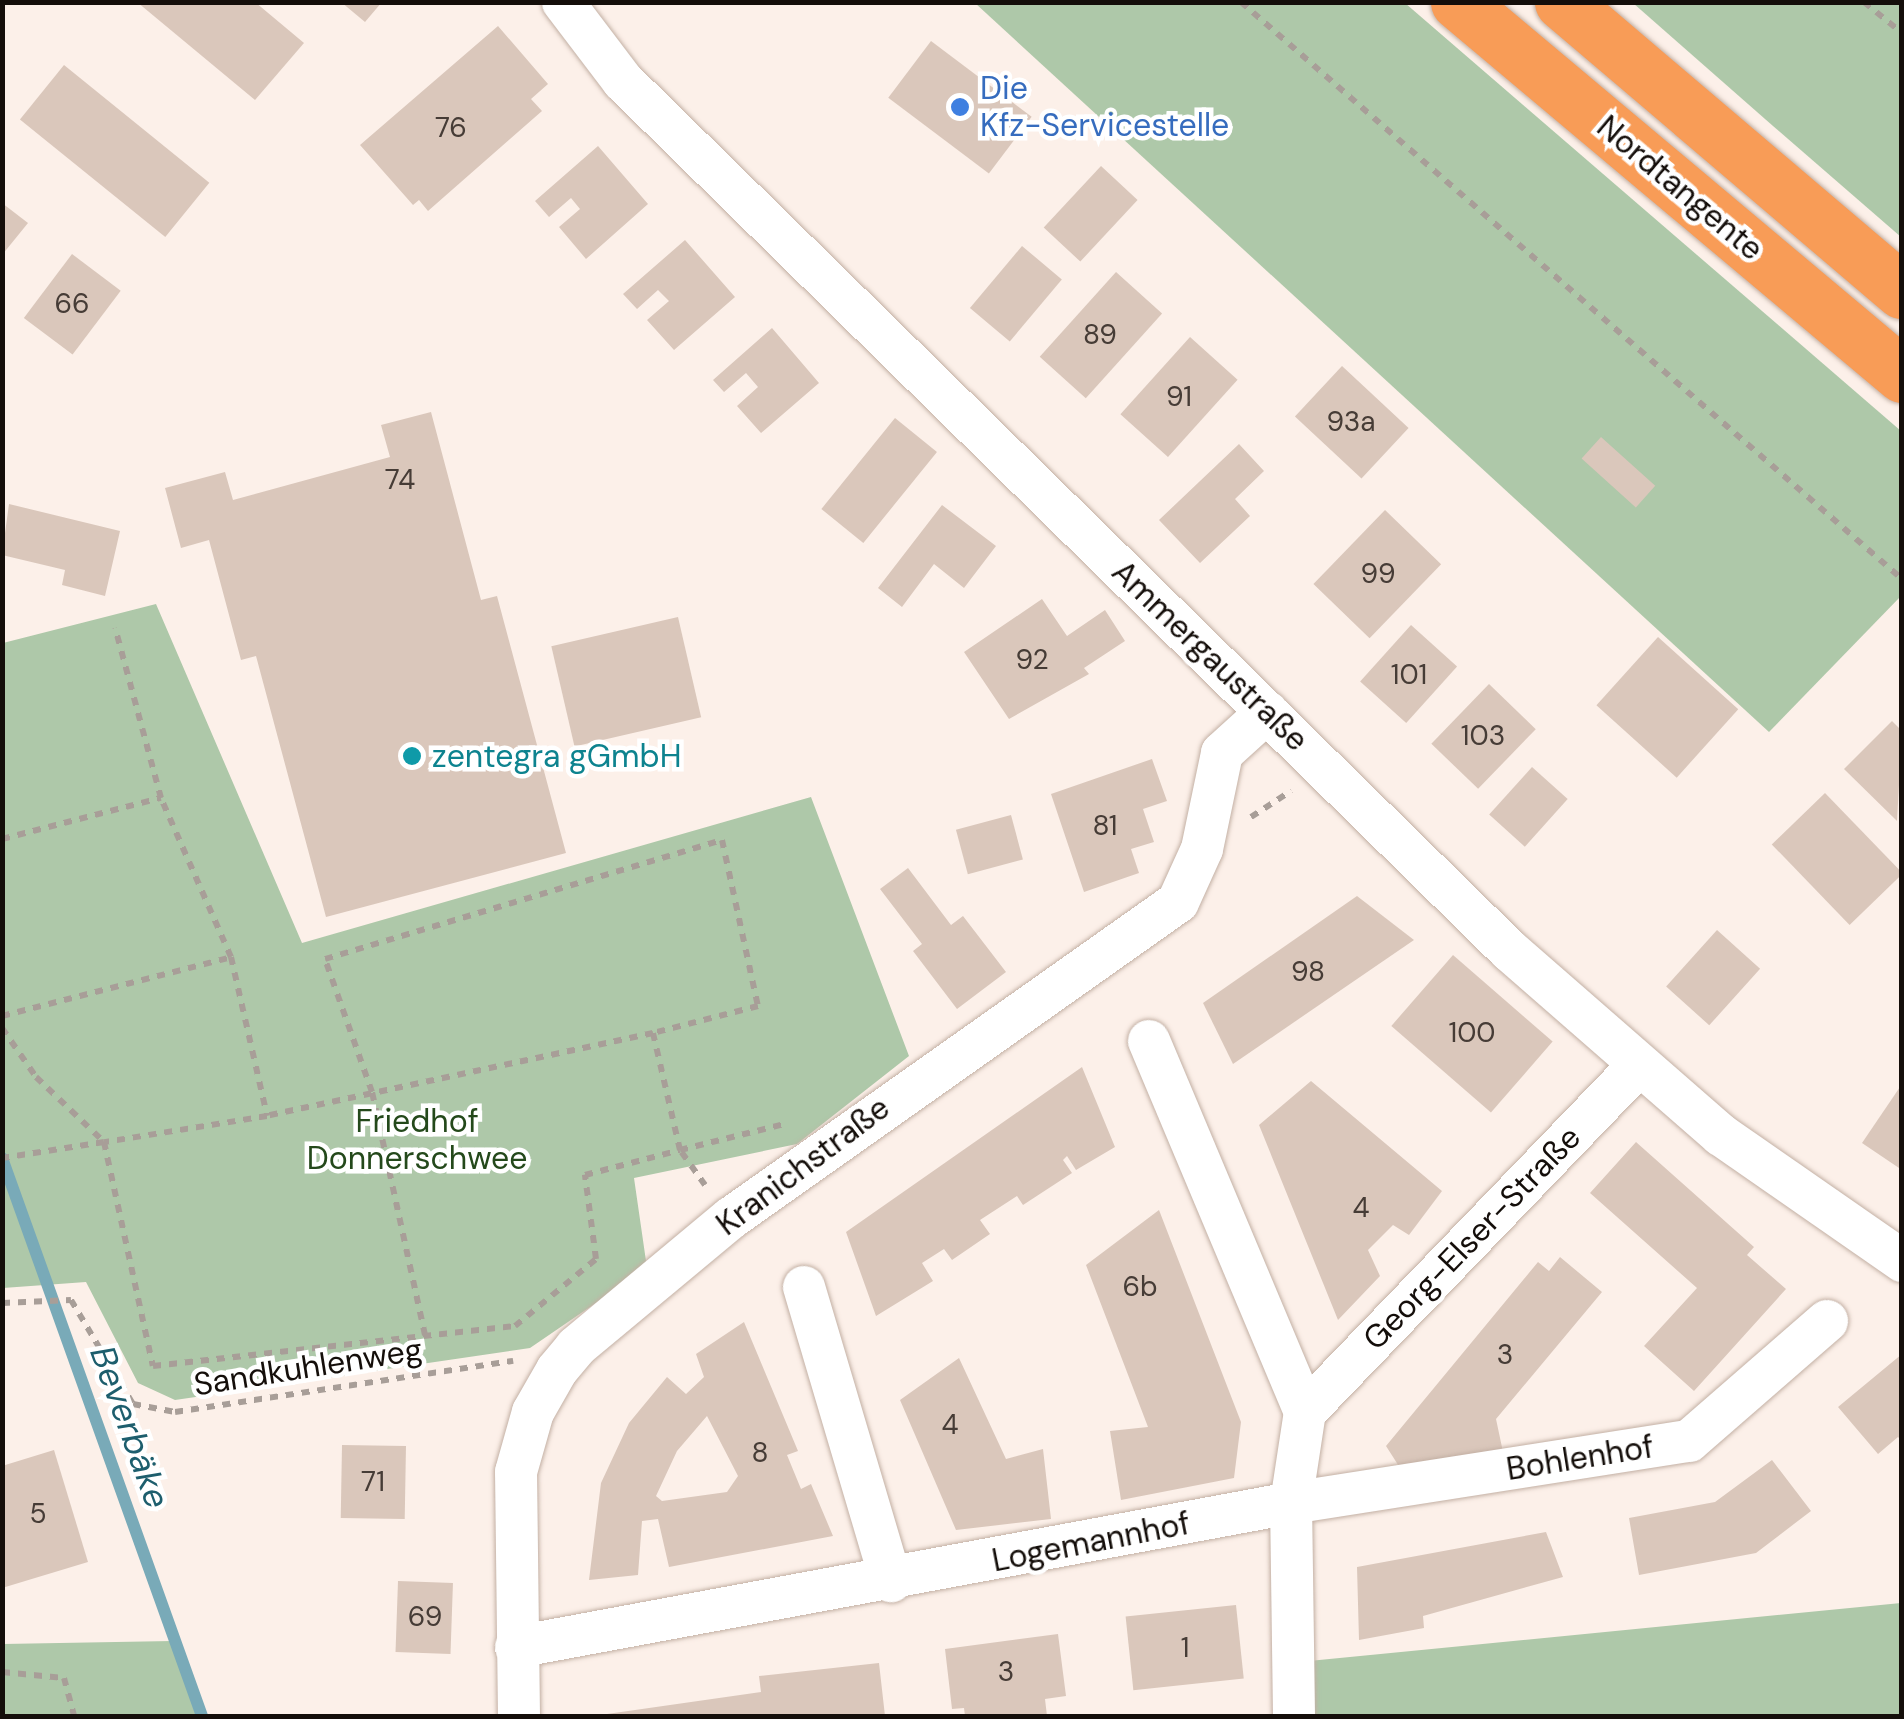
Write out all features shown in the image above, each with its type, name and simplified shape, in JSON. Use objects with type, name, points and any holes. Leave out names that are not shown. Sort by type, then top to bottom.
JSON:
[{"type":"highway","name":"Nordtangente","points":[[1458,2],[1902,374]]},
{"type":"highway","name":"Nordtangente","points":[[1562,2],[1902,291]]},
{"type":"street","name":"Ammergaustraße","points":[[563,2],[623,82],[1510,951],[1721,1134],[1902,1261]]},
{"type":"street","name":"Kranichstraße","points":[[518,1716],[516,1472],[532,1412],[557,1370],[576,1347],[732,1218],[1178,902],[1202,849],[1222,754],[1267,712]]},
{"type":"street","points":[[1150,1042],[1304,1412],[1290,1503],[1294,1716]]},
{"type":"street","name":"Georg-Elser-Straße","points":[[1304,1412],[1638,1065]]},
{"type":"street","points":[[804,1287],[891,1581]]},
{"type":"street","name":"Bohlenhof","points":[[1290,1503],[1689,1441],[1828,1322]]},
{"type":"street","name":"Logemannhof","points":[[516,1646],[891,1581],[1290,1503]]},
{"type":"path","points":[[1241,2],[1902,579]]},
{"type":"path","points":[[1864,2],[1902,32]]},
{"type":"path","points":[[115,628],[162,798],[232,957],[267,1116]]},
{"type":"path","points":[[1202,849],[1325,769]]},
{"type":"path","points":[[2,839],[162,798]]},
{"type":"path","points":[[2,1158],[267,1116],[372,1092],[653,1033],[758,1006],[722,840],[325,959],[372,1092],[426,1334]]},
{"type":"path","points":[[2,1016],[232,957]]},
{"type":"path","points":[[2,1028],[36,1077],[104,1142],[153,1366],[515,1326],[596,1259],[584,1175],[788,1124]]},
{"type":"path","points":[[653,1033],[680,1150],[732,1218]]},
{"type":"path","name":"Sandkuhlenweg","points":[[2,1303],[70,1300],[134,1404],[176,1412],[524,1359],[557,1370]]},
{"type":"path","points":[[2,1672],[64,1678],[74,1716]]},
{"type":"green space","points":[[975,3],[1405,3],[1901,431],[1901,596],[1769,732]]},
{"type":"green space","points":[[1633,3],[1901,3],[1901,237],[1773,126]]},
{"type":"green space","name":"Friedhof Donnerschwee","points":[[156,604],[302,943],[811,797],[909,1056],[797,1144],[634,1178],[647,1268],[530,1348],[175,1400],[138,1383],[86,1282],[3,1288],[3,643]]},
{"type":"green space","points":[[1901,1603],[1901,1716],[1312,1716],[1309,1661]]},
{"type":"green space","points":[[172,1641],[198,1716],[3,1716],[3,1644]]},
{"type":"building","points":[[137,2],[255,2],[304,43],[255,100]]},
{"type":"building","points":[[341,2],[382,2],[365,22]]},
{"type":"building","points":[[498,26],[548,84],[531,99],[542,111],[428,211],[419,200],[413,205],[360,145]]},
{"type":"building","name":"Die Kfz-Servicestelle","points":[[931,41],[1032,117],[989,174],[888,98]]},
{"type":"building","points":[[64,65],[209,183],[165,237],[20,119]]},
{"type":"building","points":[[598,146],[648,204],[586,259],[559,227],[580,209],[571,198],[549,217],[535,201]]},
{"type":"building","points":[[1101,166],[1138,200],[1080,262],[1044,227]]},
{"type":"building","points":[[2,203],[28,223],[2,255]]},
{"type":"building","points":[[685,240],[735,297],[674,350],[647,320],[669,301],[658,290],[637,309],[623,294]]},
{"type":"building","points":[[1022,246],[1062,279],[1010,341],[970,308]]},
{"type":"building","points":[[72,254],[121,291],[73,355],[24,318]]},
{"type":"building","points":[[1116,272],[1162,313],[1086,398],[1040,357]]},
{"type":"building","points":[[772,328],[819,383],[761,433],[737,406],[758,387],[746,373],[724,392],[713,380]]},
{"type":"building","points":[[1190,337],[1238,380],[1168,457],[1120,414]]},
{"type":"building","points":[[1342,366],[1409,428],[1361,479],[1295,416]]},
{"type":"building","name":"zentegra gGmbH","points":[[431,412],[481,600],[497,596],[566,853],[326,917],[256,656],[241,660],[209,540],[181,548],[165,488],[225,472],[233,500],[390,457],[381,425]]},
{"type":"building","points":[[895,418],[937,452],[863,543],[821,509]]},
{"type":"building","points":[[1601,437],[1655,486],[1636,507],[1582,459]]},
{"type":"building","points":[[1239,444],[1264,471],[1235,499],[1250,516],[1200,563],[1159,520]]},
{"type":"building","points":[[9,504],[120,531],[105,596],[62,585],[65,570],[2,555]]},
{"type":"building","points":[[942,505],[996,546],[964,588],[934,564],[902,607],[878,588]]},
{"type":"building","points":[[1385,510],[1441,564],[1370,638],[1313,584]]},
{"type":"building","points":[[1042,599],[1067,636],[1105,610],[1125,641],[1084,668],[1089,674],[1009,719],[964,652]]},
{"type":"building","points":[[678,617],[701,717],[575,747],[551,646]]},
{"type":"building","points":[[1411,625],[1457,666],[1406,723],[1360,681]]},
{"type":"building","points":[[1658,637],[1738,709],[1677,778],[1596,705]]},
{"type":"building","points":[[1489,684],[1536,729],[1478,789],[1431,744]]},
{"type":"building","points":[[1892,721],[1902,731],[1897,821],[1844,769]]},
{"type":"building","points":[[1152,759],[1167,801],[1143,809],[1154,842],[1131,849],[1139,873],[1084,892],[1051,794]]},
{"type":"building","points":[[1532,767],[1568,799],[1525,847],[1489,815]]},
{"type":"building","points":[[1825,793],[1902,873],[1850,925],[1772,844]]},
{"type":"building","points":[[1011,815],[1023,859],[968,874],[956,830]]},
{"type":"building","points":[[908,868],[951,925],[963,916],[1006,972],[957,1009],[913,951],[922,944],[880,889]]},
{"type":"building","points":[[1357,896],[1414,940],[1233,1064],[1203,1003]]},
{"type":"building","points":[[1717,930],[1760,969],[1709,1025],[1666,986]]},
{"type":"building","points":[[1453,955],[1553,1042],[1491,1113],[1391,1026]]},
{"type":"building","points":[[1082,1067],[1115,1147],[1076,1170],[1067,1156],[1063,1160],[1072,1173],[1023,1205],[1017,1196],[980,1220],[990,1234],[952,1260],[944,1249],[922,1263],[933,1281],[876,1316],[846,1232]]},
{"type":"building","points":[[1311,1081],[1442,1191],[1409,1235],[1393,1225],[1368,1250],[1380,1276],[1338,1320],[1259,1125]]},
{"type":"building","points":[[1902,1084],[1902,1170],[1862,1143]]},
{"type":"building","points":[[1636,1142],[1754,1247],[1747,1255],[1786,1289],[1694,1391],[1644,1346],[1697,1288],[1590,1193]]},
{"type":"building","points":[[1159,1210],[1241,1422],[1234,1478],[1121,1500],[1110,1431],[1148,1427],[1086,1265]]},
{"type":"building","points":[[1560,1257],[1602,1292],[1496,1419],[1503,1452],[1402,1471],[1386,1446],[1538,1262],[1549,1271]]},
{"type":"building","points":[[744,1322],[798,1451],[787,1455],[801,1489],[811,1484],[833,1536],[669,1567],[658,1519],[642,1521],[638,1575],[589,1580],[601,1483],[629,1423],[667,1377],[686,1394],[704,1377],[696,1354]],"holes":[[[707,1416],[738,1476],[727,1492],[662,1501],[656,1496],[677,1451]]]},
{"type":"building","points":[[1902,1354],[1902,1441],[1898,1437],[1878,1454],[1838,1407]]},
{"type":"building","points":[[959,1358],[1006,1459],[1043,1449],[1051,1519],[956,1530],[900,1400]]},
{"type":"building","points":[[342,1445],[406,1446],[405,1519],[341,1518]]},
{"type":"building","points":[[54,1450],[88,1562],[2,1588],[2,1466]]},
{"type":"building","points":[[1772,1460],[1811,1511],[1756,1553],[1639,1575],[1629,1518],[1715,1502]]},
{"type":"building","points":[[1546,1532],[1563,1577],[1423,1616],[1424,1628],[1359,1640],[1357,1567]]},
{"type":"building","points":[[398,1581],[453,1583],[450,1654],[396,1652]]},
{"type":"building","points":[[1236,1605],[1244,1679],[1133,1690],[1126,1617]]},
{"type":"building","points":[[1058,1634],[1066,1696],[1045,1699],[1047,1716],[965,1716],[964,1708],[952,1709],[945,1649]]},
{"type":"building","points":[[879,1663],[885,1716],[593,1716],[761,1692],[759,1676]]},
{"type":"waterway","name":"Beverbäke","points":[[2,1158],[202,1716]]},
{"type":"place","name":"Die Kfz-Servicestelle","points":[[960,107]]},
{"type":"place","name":"zentegra gGmbH","points":[[412,756]]}]
